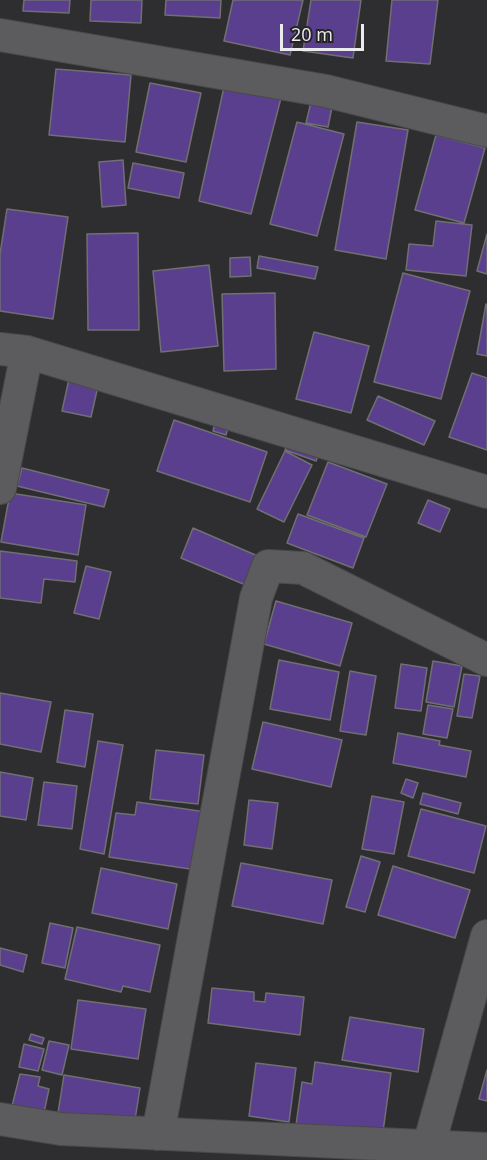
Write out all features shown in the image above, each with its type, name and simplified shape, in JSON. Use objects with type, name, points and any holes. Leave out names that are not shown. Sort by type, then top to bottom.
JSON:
[{"type":"street","points":[[0,35],[326,91],[487,131]]},
{"type":"street","points":[[2,474],[13,350],[487,492]]},
{"type":"street","points":[[158,1134],[256,598],[268,566],[303,568],[487,660]]},
{"type":"street","points":[[429,1146],[487,936]]},
{"type":"street","points":[[0,1119],[61,1129],[487,1149]]},
{"type":"building","points":[[24,0],[70,0],[69,13],[23,11]]},
{"type":"building","points":[[91,0],[142,0],[141,23],[90,21]]},
{"type":"building","points":[[166,0],[221,0],[220,18],[165,15]]},
{"type":"building","points":[[233,0],[303,0],[290,55],[224,41]]},
{"type":"building","points":[[311,0],[361,0],[353,58],[303,51]]},
{"type":"building","points":[[392,0],[438,0],[430,64],[386,61]]},
{"type":"building","points":[[56,69],[131,75],[125,142],[49,135]]},
{"type":"building","points":[[150,83],[201,93],[186,162],[136,152]]},
{"type":"building","points":[[224,87],[281,98],[251,214],[199,201]]},
{"type":"building","points":[[311,102],[332,107],[328,127],[306,123]]},
{"type":"building","points":[[297,122],[344,134],[317,236],[270,224]]},
{"type":"building","points":[[357,122],[408,130],[386,259],[335,250]]},
{"type":"building","points":[[436,135],[485,148],[464,223],[415,210]]},
{"type":"building","points":[[123,160],[126,205],[102,207],[99,162]]},
{"type":"building","points":[[133,163],[184,173],[179,198],[128,188]]},
{"type":"building","points":[[7,209],[68,217],[53,319],[0,311],[0,254]]},
{"type":"building","points":[[436,221],[472,225],[466,276],[406,270],[409,244],[433,246]]},
{"type":"building","points":[[138,233],[139,330],[88,330],[87,234]]},
{"type":"building","points":[[487,234],[487,274],[477,271]]},
{"type":"building","points":[[259,256],[318,267],[315,279],[257,268]]},
{"type":"building","points":[[250,257],[251,276],[230,277],[230,258]]},
{"type":"building","points":[[209,265],[218,346],[161,352],[153,271]]},
{"type":"building","points":[[403,273],[470,291],[441,399],[374,382]]},
{"type":"building","points":[[275,293],[276,369],[224,371],[222,294]]},
{"type":"building","points":[[487,305],[487,356],[477,354]]},
{"type":"building","points":[[314,332],[369,346],[351,413],[296,399]]},
{"type":"building","points":[[472,373],[487,378],[487,450],[449,437]]},
{"type":"building","points":[[69,379],[98,386],[91,417],[62,411]]},
{"type":"building","points":[[378,396],[435,421],[424,445],[367,420]]},
{"type":"building","points":[[217,415],[230,419],[226,435],[213,431]]},
{"type":"building","points":[[174,420],[267,452],[250,502],[157,471]]},
{"type":"building","points":[[291,435],[321,446],[316,461],[285,450]]},
{"type":"building","points":[[285,451],[312,465],[284,522],[257,509]]},
{"type":"building","points":[[328,462],[387,484],[366,537],[307,515]]},
{"type":"building","points":[[22,468],[109,490],[104,507],[17,486]]},
{"type":"building","points":[[10,493],[86,505],[78,555],[1,542]]},
{"type":"building","points":[[428,500],[450,509],[440,532],[418,523]]},
{"type":"building","points":[[298,514],[364,538],[353,568],[287,543]]},
{"type":"building","points":[[193,528],[260,557],[248,586],[181,558]]},
{"type":"building","points":[[0,551],[77,561],[75,582],[44,579],[41,603],[0,598]]},
{"type":"building","points":[[86,566],[111,572],[99,619],[74,613]]},
{"type":"building","points":[[276,601],[352,623],[340,666],[264,644]]},
{"type":"building","points":[[279,660],[339,672],[330,720],[270,709]]},
{"type":"building","points":[[433,661],[462,666],[454,707],[426,702]]},
{"type":"building","points":[[401,664],[427,668],[421,711],[395,708]]},
{"type":"building","points":[[350,671],[376,676],[366,735],[340,731]]},
{"type":"building","points":[[464,674],[480,676],[472,718],[457,716]]},
{"type":"building","points":[[0,693],[51,702],[41,752],[0,744]]},
{"type":"building","points":[[428,705],[453,709],[447,738],[423,734]]},
{"type":"building","points":[[65,710],[93,714],[85,767],[57,762]]},
{"type":"building","points":[[263,722],[342,740],[331,787],[252,769]]},
{"type":"building","points":[[398,733],[440,741],[439,745],[471,751],[466,777],[393,763]]},
{"type":"building","points":[[98,741],[123,745],[104,854],[80,849]]},
{"type":"building","points":[[156,750],[204,755],[198,804],[150,799]]},
{"type":"building","points":[[0,772],[33,778],[26,820],[0,816]]},
{"type":"building","points":[[406,779],[418,783],[413,798],[401,793]]},
{"type":"building","points":[[44,782],[77,786],[72,829],[38,825]]},
{"type":"building","points":[[423,793],[461,803],[458,814],[420,804]]},
{"type":"building","points":[[372,796],[404,802],[394,854],[362,849]]},
{"type":"building","points":[[249,800],[278,803],[272,849],[244,845]]},
{"type":"building","points":[[137,802],[206,812],[197,870],[109,857],[116,813],[135,815]]},
{"type":"building","points":[[421,809],[486,826],[474,873],[408,856]]},
{"type":"building","points":[[361,856],[380,862],[365,912],[346,907]]},
{"type":"building","points":[[241,863],[332,880],[323,924],[232,906]]},
{"type":"building","points":[[393,866],[470,890],[455,938],[378,915]]},
{"type":"building","points":[[101,868],[177,884],[168,929],[92,913]]},
{"type":"building","points":[[50,923],[73,928],[65,968],[42,963]]},
{"type":"building","points":[[77,927],[160,945],[150,992],[123,986],[121,992],[65,979]]},
{"type":"building","points":[[0,948],[27,955],[23,972],[0,965]]},
{"type":"building","points":[[212,988],[254,992],[254,1001],[265,1002],[266,993],[304,997],[300,1035],[208,1023]]},
{"type":"building","points":[[78,1000],[146,1009],[138,1059],[71,1049]]},
{"type":"building","points":[[350,1017],[424,1029],[418,1072],[342,1060]]},
{"type":"building","points":[[31,1034],[44,1038],[42,1044],[29,1040]]},
{"type":"building","points":[[49,1041],[69,1045],[62,1075],[42,1070]]},
{"type":"building","points":[[24,1044],[44,1049],[38,1071],[19,1067]]},
{"type":"building","points":[[315,1062],[391,1073],[382,1139],[296,1125],[302,1082],[312,1084]]},
{"type":"building","points":[[256,1063],[296,1068],[289,1122],[249,1116]]},
{"type":"building","points":[[487,1070],[487,1101],[479,1099]]},
{"type":"building","points":[[20,1074],[40,1077],[38,1086],[49,1089],[43,1117],[11,1110]]},
{"type":"building","points":[[64,1075],[140,1088],[134,1126],[58,1113]]}]
